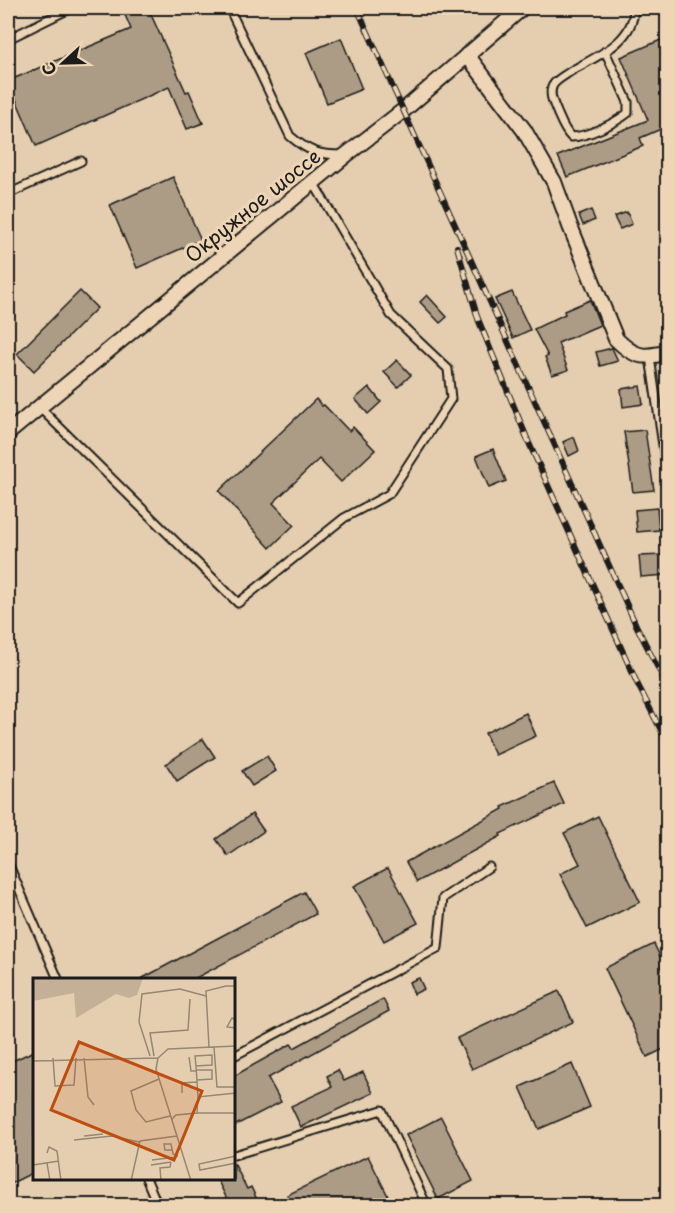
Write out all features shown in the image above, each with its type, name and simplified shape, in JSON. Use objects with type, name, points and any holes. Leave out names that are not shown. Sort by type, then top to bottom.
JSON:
[{"type":"street","name":"Окружное шоссе","points":[[8,433],[404,110],[522,8]]},
{"type":"street","points":[[467,55],[524,130],[554,182],[616,339],[630,353],[650,357],[668,352]]},
{"type":"lane","points":[[8,39],[64,9],[73,8]]},
{"type":"lane","points":[[230,8],[290,136],[307,150],[328,155],[346,155]]},
{"type":"lane","points":[[605,51],[628,102],[628,113],[606,126],[571,137],[561,123],[552,102],[553,84],[565,75],[605,51],[613,47],[630,28],[634,8]]},
{"type":"lane","points":[[660,8],[668,16]]},
{"type":"lane","points":[[8,195],[81,161]]},
{"type":"lane","points":[[39,407],[238,603],[344,518],[390,494],[451,399],[448,369],[392,315],[313,182]]},
{"type":"lane","points":[[650,357],[668,480]]},
{"type":"lane","points":[[8,864],[58,978]]},
{"type":"lane","points":[[236,1055],[438,948],[443,898],[489,867]]},
{"type":"lane","points":[[236,1154],[382,1110],[427,1206]]},
{"type":"lane","points":[[146,1180],[158,1206]]},
{"type":"building","points":[[122,8],[148,8],[186,92],[189,91],[203,123],[187,129],[169,87],[36,146],[8,81],[131,29]]},
{"type":"building","points":[[341,38],[362,89],[327,103],[306,53]]},
{"type":"building","points":[[663,39],[668,50],[668,126],[640,138],[643,146],[567,177],[558,156],[648,120],[621,57]]},
{"type":"building","points":[[173,177],[201,240],[137,268],[110,205]]},
{"type":"building","points":[[591,210],[595,220],[583,225],[579,215]]},
{"type":"building","points":[[627,212],[632,224],[620,229],[614,217]]},
{"type":"building","points":[[80,291],[97,308],[34,371],[17,354]]},
{"type":"building","points":[[512,292],[530,330],[513,338],[495,299]]},
{"type":"building","points":[[427,295],[447,317],[440,323],[420,302]]},
{"type":"building","points":[[590,300],[600,325],[558,343],[568,370],[552,375],[545,357],[548,356],[534,329],[565,314],[564,311]]},
{"type":"building","points":[[612,348],[618,361],[600,366],[596,352]]},
{"type":"building","points":[[397,360],[411,375],[398,387],[384,372]]},
{"type":"building","points":[[640,386],[643,404],[623,407],[621,389]]},
{"type":"building","points":[[369,387],[381,402],[368,414],[355,399]]},
{"type":"building","points":[[316,399],[349,431],[353,427],[375,450],[341,482],[319,459],[273,503],[294,525],[270,548],[219,491]]},
{"type":"building","points":[[645,430],[654,490],[633,492],[624,432]]},
{"type":"building","points":[[574,437],[579,451],[569,456],[563,442]]},
{"type":"building","points":[[493,449],[506,481],[489,488],[476,456]]},
{"type":"building","points":[[657,508],[659,530],[637,532],[635,510]]},
{"type":"building","points":[[664,555],[666,575],[641,577],[639,556]]},
{"type":"building","points":[[526,713],[536,736],[495,755],[485,733]]},
{"type":"building","points":[[203,739],[215,757],[177,781],[166,764]]},
{"type":"building","points":[[267,756],[276,771],[252,786],[242,771]]},
{"type":"building","points":[[554,783],[564,804],[500,834],[501,836],[417,882],[406,862],[503,809],[502,807]]},
{"type":"building","points":[[252,814],[264,831],[228,856],[216,839]]},
{"type":"building","points":[[598,816],[640,902],[587,928],[560,874],[580,864],[564,833]]},
{"type":"building","points":[[388,868],[418,923],[384,941],[354,886]]},
{"type":"building","points":[[304,892],[316,914],[196,978],[143,978]]},
{"type":"building","points":[[654,944],[668,973],[668,1047],[647,1057],[605,968]]},
{"type":"building","points":[[419,978],[424,989],[414,994],[409,982]]},
{"type":"building","points":[[559,991],[573,1022],[472,1069],[457,1038]]},
{"type":"building","points":[[383,999],[389,1011],[268,1078],[281,1102],[236,1125],[236,1075],[291,1044],[294,1048]]},
{"type":"building","points":[[33,1051],[33,1172],[8,1185],[8,1063]]},
{"type":"building","points":[[572,1064],[590,1107],[539,1129],[520,1087]]},
{"type":"building","points":[[338,1070],[344,1081],[363,1072],[373,1093],[301,1127],[291,1106],[332,1087],[327,1076]]},
{"type":"building","points":[[441,1117],[473,1181],[438,1199],[406,1135]]},
{"type":"building","points":[[368,1156],[393,1206],[292,1206],[287,1195]]},
{"type":"building","points":[[236,1167],[247,1189],[251,1187],[260,1206],[214,1206],[227,1199],[218,1180],[236,1180]]},
{"type":"railway","points":[[357,8],[636,625],[668,688]]},
{"type":"railway","points":[[457,247],[478,319],[529,443],[637,683],[668,744]]}]
